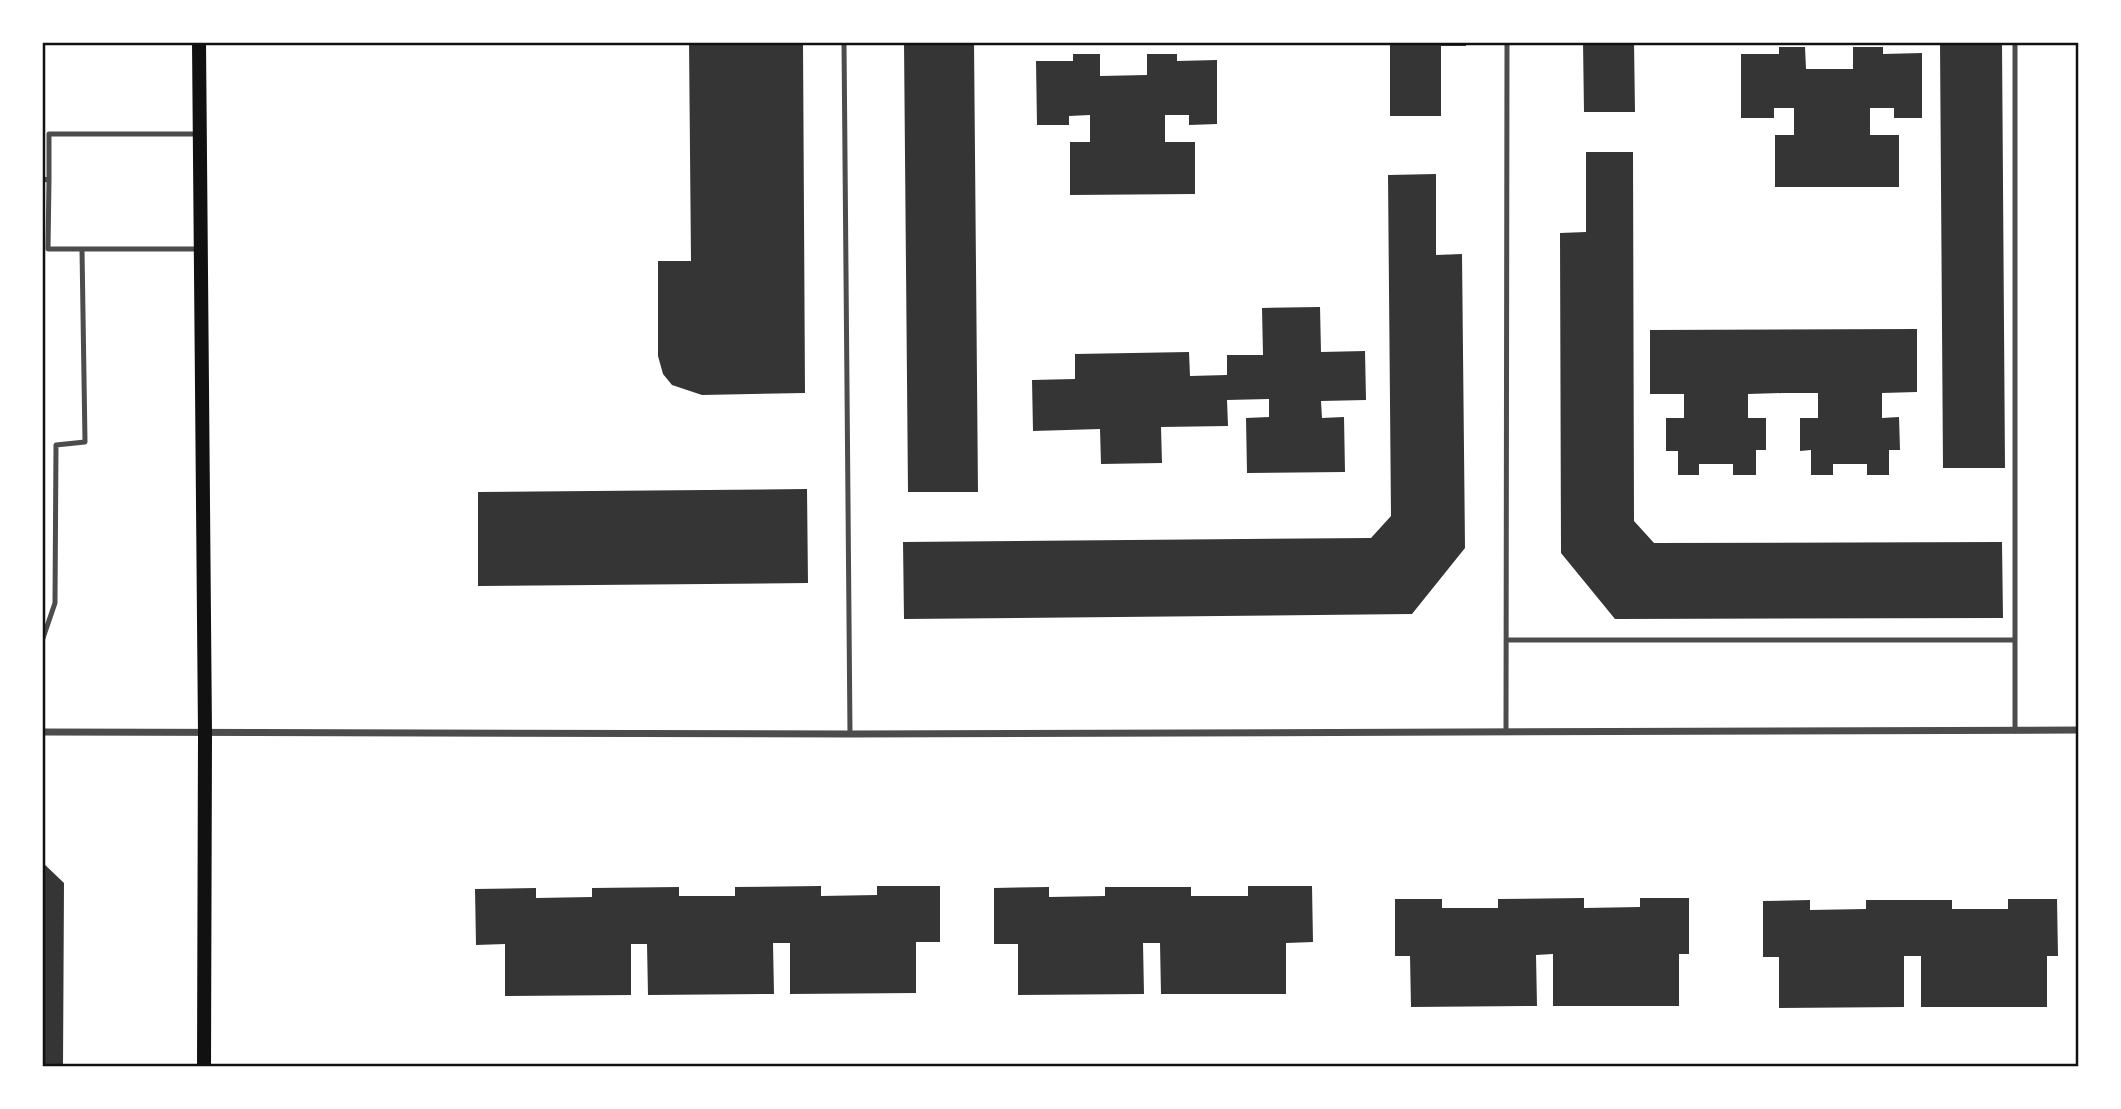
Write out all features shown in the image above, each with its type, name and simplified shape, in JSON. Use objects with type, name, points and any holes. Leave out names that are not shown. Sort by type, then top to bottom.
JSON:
[{"type":"main road","points":[[199,42],[205,734],[204,1067]]},
{"type":"street","points":[[42,732],[850,734],[2079,730]]},
{"type":"lane","points":[[844,42],[850,734]]},
{"type":"lane","points":[[1506,732],[1507,42]]},
{"type":"lane","points":[[2015,42],[2015,731]]},
{"type":"lane","points":[[42,130],[49,134],[200,134]]},
{"type":"lane","points":[[49,134],[45,180],[48,249],[201,249]]},
{"type":"lane","points":[[42,641],[55,603],[56,445],[85,442],[82,249]]},
{"type":"lane","points":[[1506,640],[2015,640]]},
{"type":"building","points":[[689,42],[803,42],[805,393],[702,395],[672,385],[663,374],[658,356],[658,261],[691,261]]},
{"type":"building","points":[[904,42],[974,42],[978,492],[908,492]]},
{"type":"building","points":[[1390,42],[1466,42],[1466,46],[1441,46],[1441,116],[1390,116]]},
{"type":"building","points":[[1583,42],[1634,42],[1635,112],[1584,112]]},
{"type":"building","points":[[1940,42],[2002,42],[2005,468],[1943,468]]},
{"type":"building","points":[[1779,47],[1805,47],[1806,69],[1853,69],[1853,47],[1883,47],[1883,54],[1922,53],[1922,118],[1894,118],[1894,108],[1870,108],[1870,135],[1899,135],[1899,187],[1775,187],[1775,135],[1794,135],[1794,108],[1774,108],[1774,118],[1741,118],[1741,54],[1779,54]]},
{"type":"building","points":[[1073,54],[1100,54],[1100,76],[1147,75],[1147,54],[1177,54],[1177,61],[1217,60],[1217,124],[1189,125],[1189,115],[1165,115],[1165,142],[1195,142],[1195,194],[1070,195],[1070,142],[1090,142],[1090,115],[1069,116],[1069,125],[1037,125],[1036,61],[1073,61]]},
{"type":"building","points":[[1586,152],[1633,152],[1634,521],[1654,543],[2002,542],[2003,618],[1615,619],[1561,553],[1560,233],[1586,232]]},
{"type":"building","points":[[1436,174],[1436,255],[1462,254],[1465,548],[1412,614],[904,619],[903,542],[1371,538],[1391,516],[1388,175]]},
{"type":"building","points":[[1320,307],[1321,352],[1365,351],[1366,400],[1321,401],[1322,418],[1344,417],[1345,472],[1247,473],[1246,418],[1269,417],[1269,399],[1227,400],[1228,426],[1161,427],[1162,463],[1101,464],[1100,429],[1033,431],[1032,380],[1075,379],[1075,354],[1189,352],[1190,376],[1227,375],[1227,355],[1263,355],[1262,308]]},
{"type":"building","points":[[1917,329],[1917,392],[1882,393],[1882,418],[1899,417],[1900,450],[1889,450],[1889,475],[1867,475],[1867,464],[1833,464],[1833,475],[1811,475],[1811,450],[1800,451],[1800,418],[1818,418],[1818,393],[1783,393],[1748,394],[1748,418],[1766,418],[1766,450],[1756,450],[1756,475],[1733,475],[1733,464],[1699,464],[1699,475],[1678,475],[1678,451],[1666,451],[1666,418],[1684,418],[1684,394],[1650,394],[1650,330]]},
{"type":"building","points":[[807,489],[808,583],[478,586],[478,492]]},
{"type":"building","points":[[42,862],[64,883],[63,1067],[42,1067]]},
{"type":"building","points":[[821,886],[821,896],[877,895],[877,886],[940,886],[940,942],[916,942],[916,993],[790,994],[790,943],[773,943],[774,994],[648,995],[647,944],[631,944],[631,995],[505,996],[505,944],[476,945],[475,889],[536,888],[536,898],[592,897],[592,888],[679,887],[679,896],[735,896],[735,887]]},
{"type":"building","points":[[1248,886],[1312,886],[1313,942],[1286,943],[1286,994],[1161,994],[1160,943],[1143,943],[1144,994],[1018,995],[1018,944],[994,944],[994,888],[1049,887],[1049,897],[1105,896],[1105,887],[1191,887],[1191,896],[1248,896]]},
{"type":"building","points":[[1584,898],[1584,908],[1640,907],[1640,898],[1689,898],[1689,954],[1679,954],[1679,1006],[1553,1006],[1553,954],[1536,955],[1537,1006],[1411,1007],[1410,956],[1395,956],[1395,899],[1442,899],[1442,908],[1498,908],[1498,899]]},
{"type":"building","points":[[2008,899],[2057,899],[2058,956],[2047,956],[2047,1007],[1921,1007],[1921,956],[1904,956],[1904,1007],[1779,1008],[1779,957],[1763,957],[1763,901],[1810,900],[1810,910],[1866,909],[1866,900],[1952,900],[1952,909],[2008,909]]}]
